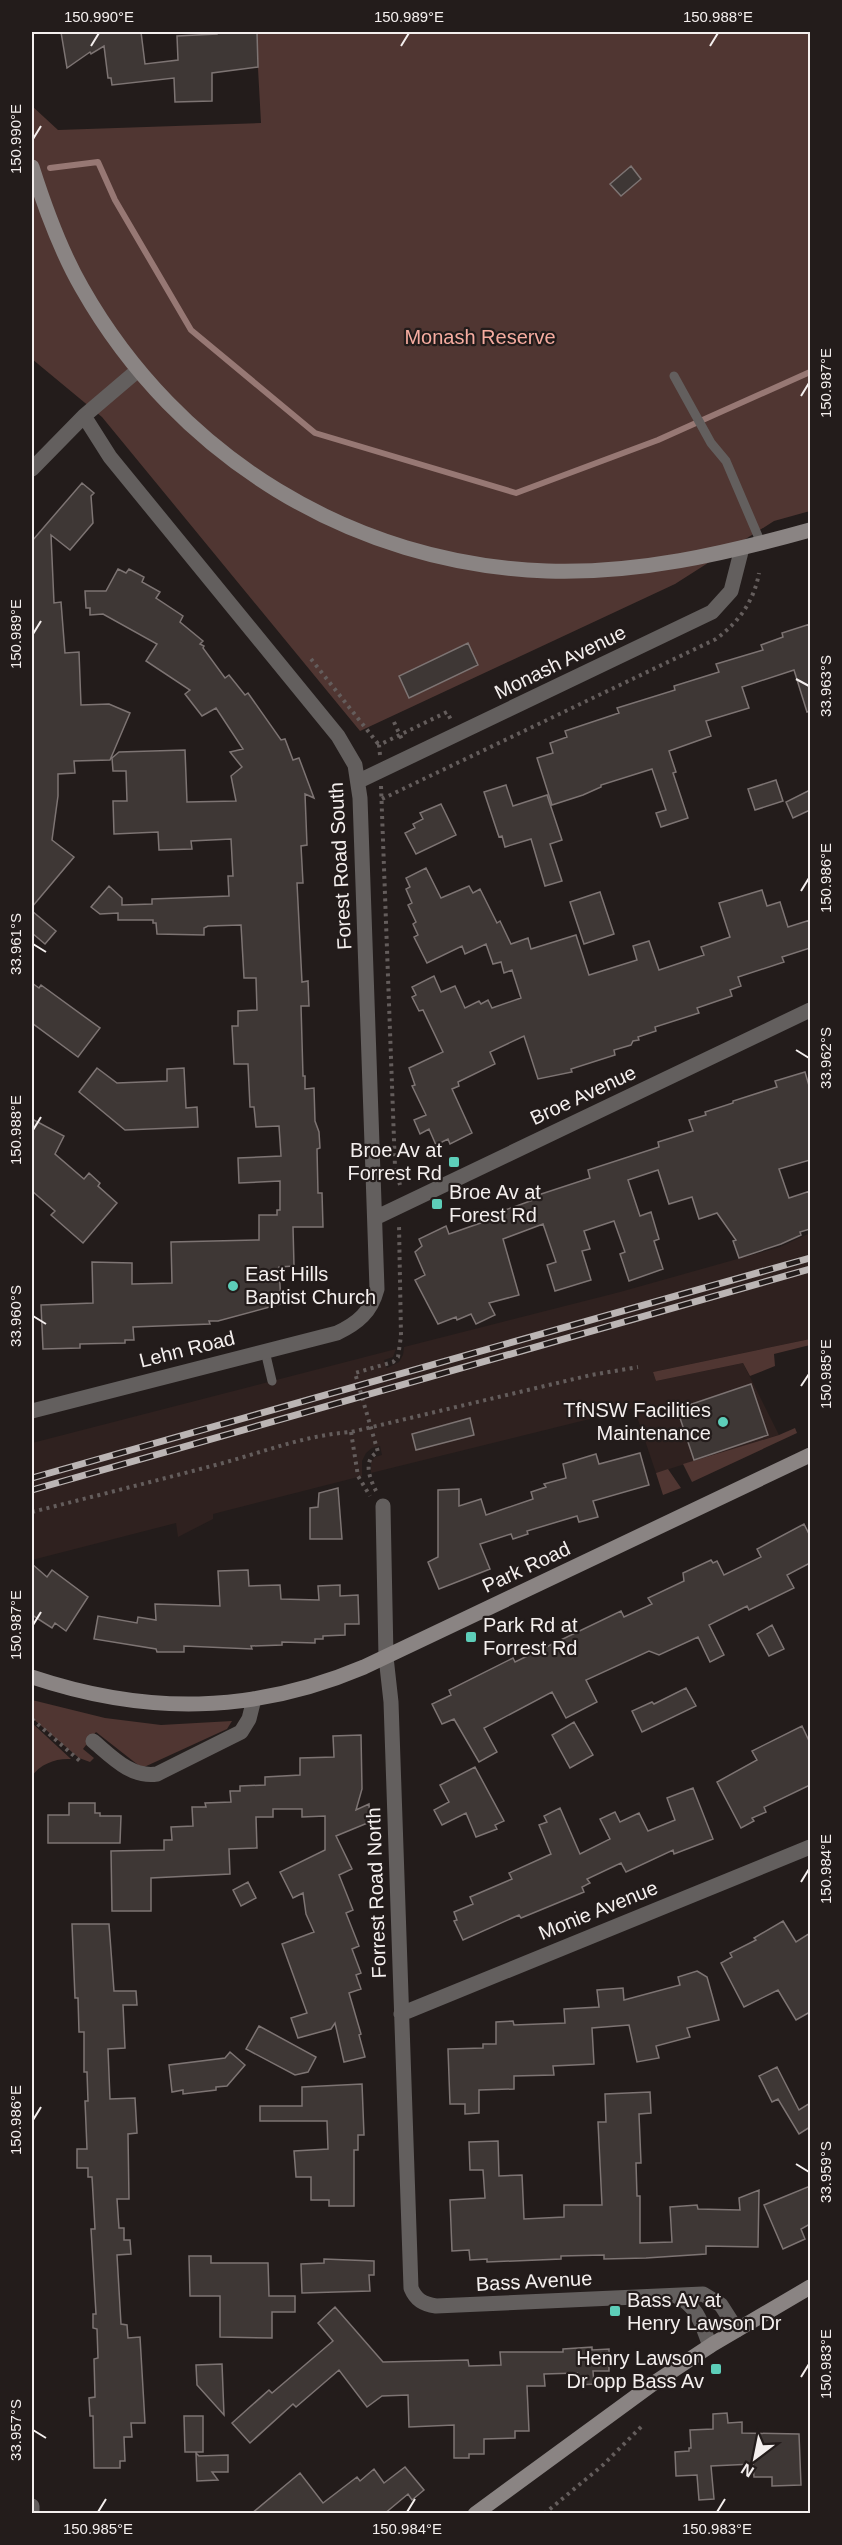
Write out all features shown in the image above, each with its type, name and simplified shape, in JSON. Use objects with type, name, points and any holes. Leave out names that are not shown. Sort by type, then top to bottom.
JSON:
[{"type":"main road","points":[[32,167],[50,220],[81,286],[110,332],[138,370],[188,423],[263,481],[332,520],[409,550],[486,565],[573,571],[643,566],[742,548],[810,530]]},
{"type":"main road","name":"Park Road","points":[[32,1677],[94,1695],[137,1702],[181,1705],[254,1699],[319,1685],[386,1657],[810,1455]]},
{"type":"main road","points":[[475,2514],[654,2383],[710,2346],[810,2287]]},
{"type":"street","points":[[32,469],[84,416],[138,370]]},
{"type":"street","name":"Forest Road South","points":[[84,416],[110,457],[338,736],[355,765],[359,781],[377,1289],[368,1311],[352,1326]]},
{"type":"street","name":"Monash Avenue","points":[[359,781],[712,612],[731,591],[742,548]]},
{"type":"street","name":"Broe Avenue","points":[[375,1218],[810,1010]]},
{"type":"street","name":"Lehn Road","points":[[32,1411],[338,1333],[352,1326]]},
{"type":"street","name":"Forrest Road North","points":[[383,1506],[386,1657],[391,1702],[410,2279]]},
{"type":"street","points":[[93,1741],[119,1763],[137,1773],[147,1776],[157,1774],[241,1732],[249,1719],[254,1699]]},
{"type":"street","name":"Monie Avenue","points":[[401,2013],[810,1847]]},
{"type":"street","name":"Bass Avenue","points":[[410,2279],[411,2288],[419,2300],[426,2305],[436,2306],[703,2294],[713,2298],[721,2305],[737,2330]]},
{"type":"street","points":[[676,2295],[696,2311],[710,2346]]},
{"type":"street","points":[[32,2506],[32,2514]]},
{"type":"lane","points":[[674,376],[711,443],[726,461],[761,543]]},
{"type":"lane","points":[[265,1351],[272,1381]]},
{"type":"path","points":[[382,799],[716,639],[733,624],[748,605],[754,594],[759,573]]},
{"type":"path","points":[[311,659],[379,745],[395,1167],[400,1185]]},
{"type":"path","points":[[379,745],[447,712],[458,734]]},
{"type":"path","points":[[394,722],[404,743]]},
{"type":"path","points":[[383,1506],[370,1480],[370,1458],[378,1452],[355,1373],[388,1363],[398,1357],[401,1345],[399,1225]]},
{"type":"path","points":[[32,1512],[149,1483],[312,1436],[351,1432],[591,1375],[638,1367]]},
{"type":"path","points":[[351,1432],[358,1476],[370,1496],[383,1506]]},
{"type":"path","points":[[32,1719],[81,1762]]},
{"type":"path","points":[[544,2514],[603,2465],[643,2425]]},
{"type":"shaded area","points":[[810,1233],[810,1339],[653,1372],[656,1381],[743,1363],[779,1435],[656,1473],[634,1408],[371,1473],[371,1462],[375,1457],[382,1455],[380,1446],[366,1453],[362,1461],[362,1476],[213,1514],[213,1519],[178,1537],[176,1523],[32,1560],[32,1443],[396,1349],[393,1357],[384,1360],[387,1368],[399,1362],[404,1347],[620,1292],[780,1247]]},
{"type":"green space","name":"Monash Reserve","points":[[256,32],[810,32],[810,511],[774,521],[675,584],[360,731],[102,417],[32,359],[32,106],[58,130],[261,123]]},
{"type":"green space","points":[[810,1339],[810,1345],[774,1354],[775,1366],[750,1376],[743,1363],[656,1381],[653,1372]]},
{"type":"green space","points":[[795,1428],[797,1433],[692,1482],[683,1464],[779,1435]]},
{"type":"green space","points":[[668,1469],[681,1488],[663,1495],[656,1473]]},
{"type":"green space","points":[[32,1700],[105,1718],[161,1725],[232,1721],[227,1729],[142,1768],[96,1732],[83,1749],[94,1758],[90,1762],[79,1758],[32,1718]]},
{"type":"green space","points":[[32,1723],[71,1759],[49,1763],[39,1768],[32,1776]]},
{"type":"building","points":[[61,32],[141,32],[145,64],[178,60],[177,36],[217,34],[217,32],[257,32],[258,67],[212,73],[212,101],[175,102],[174,78],[112,85],[111,78],[108,78],[104,46],[91,54],[90,52],[67,68]]},
{"type":"building","points":[[631,166],[641,179],[621,196],[610,184]]},
{"type":"building","points":[[82,483],[94,493],[91,496],[93,523],[70,550],[51,535],[54,603],[61,602],[65,653],[79,652],[81,705],[109,704],[130,713],[110,760],[74,761],[75,773],[58,774],[58,796],[52,840],[74,857],[32,907],[32,541]]},
{"type":"building","points":[[118,569],[126,573],[129,569],[144,577],[142,582],[160,592],[156,598],[183,616],[180,622],[203,641],[200,644],[204,646],[203,648],[225,678],[229,675],[245,695],[248,693],[281,740],[285,739],[293,760],[299,758],[314,798],[305,794],[307,845],[301,846],[303,883],[297,883],[302,982],[308,981],[309,1006],[301,1006],[303,1076],[305,1076],[305,1089],[314,1088],[315,1121],[319,1132],[320,1148],[317,1149],[318,1193],[322,1193],[323,1227],[293,1227],[294,1266],[279,1267],[281,1304],[218,1321],[209,1321],[210,1324],[133,1327],[134,1340],[125,1340],[125,1343],[80,1344],[80,1348],[43,1349],[41,1305],[93,1303],[92,1262],[132,1263],[132,1284],[172,1283],[171,1242],[259,1240],[259,1215],[277,1215],[277,1210],[280,1210],[280,1181],[239,1183],[238,1158],[281,1156],[279,1126],[256,1127],[254,1107],[250,1107],[248,1064],[234,1064],[232,1026],[238,1026],[238,1011],[257,1010],[256,978],[244,978],[241,925],[208,926],[204,928],[204,935],[157,934],[156,923],[153,923],[153,920],[118,920],[118,913],[100,914],[91,907],[109,886],[122,898],[122,905],[152,904],[152,899],[229,896],[228,876],[233,876],[231,839],[191,841],[192,849],[159,850],[158,832],[114,834],[113,801],[127,801],[126,771],[113,771],[112,758],[119,752],[185,750],[187,802],[236,801],[231,776],[242,767],[230,752],[243,749],[216,708],[202,716],[185,694],[190,690],[146,661],[157,644],[103,614],[90,615],[90,608],[86,608],[85,591],[106,591]]},
{"type":"building","points":[[810,624],[810,711],[807,712],[794,670],[742,687],[749,708],[706,721],[711,736],[669,751],[676,772],[673,773],[688,818],[661,827],[656,813],[666,810],[652,769],[601,785],[583,795],[552,805],[537,758],[553,753],[550,743],[567,737],[565,731],[619,713],[617,708],[675,690],[674,686],[719,672],[716,664],[763,650],[761,645],[783,637],[782,633]]},
{"type":"building","points":[[468,643],[478,665],[409,698],[399,676]]},
{"type":"building","points":[[776,780],[783,801],[755,810],[748,789]]},
{"type":"building","points":[[506,785],[513,806],[547,795],[562,840],[550,844],[562,881],[545,886],[531,839],[505,847],[502,836],[499,837],[484,792]]},
{"type":"building","points":[[810,790],[810,810],[793,818],[786,802]]},
{"type":"building","points":[[441,804],[456,835],[416,854],[405,833],[415,828],[413,824],[423,819],[420,813]]},
{"type":"building","points":[[426,868],[441,898],[469,886],[473,893],[480,889],[497,923],[500,921],[511,944],[528,938],[531,949],[576,935],[589,975],[637,960],[633,946],[649,941],[659,970],[704,955],[701,947],[730,937],[719,903],[762,890],[767,906],[780,902],[788,927],[810,920],[810,948],[782,957],[784,962],[738,977],[741,986],[730,990],[732,996],[697,1008],[699,1013],[655,1027],[656,1031],[638,1037],[639,1040],[633,1041],[631,1045],[614,1050],[615,1055],[571,1069],[572,1072],[538,1079],[524,1036],[490,1052],[495,1064],[458,1082],[459,1086],[452,1089],[472,1133],[450,1144],[448,1139],[436,1145],[429,1129],[420,1134],[414,1120],[426,1115],[412,1086],[415,1085],[409,1068],[443,1052],[423,1010],[419,1011],[412,997],[416,995],[412,987],[434,976],[441,992],[455,986],[465,1008],[479,1001],[481,1004],[488,1000],[492,1008],[521,998],[512,970],[504,973],[501,962],[493,964],[486,944],[465,954],[462,946],[427,963],[414,937],[418,935],[413,924],[416,922],[408,905],[412,903],[406,889],[410,887],[406,878]]},
{"type":"building","points":[[600,892],[614,934],[584,944],[570,902]]},
{"type":"building","points":[[32,911],[56,931],[45,944],[32,933]]},
{"type":"building","points":[[32,983],[39,988],[41,985],[100,1028],[78,1057],[32,1023]]},
{"type":"building","points":[[97,1068],[117,1083],[167,1081],[167,1069],[184,1068],[186,1108],[197,1107],[198,1127],[125,1130],[79,1092]]},
{"type":"building","points":[[805,1072],[810,1089],[810,1160],[779,1169],[789,1198],[810,1191],[810,1229],[800,1232],[801,1235],[781,1244],[739,1258],[733,1241],[736,1240],[717,1213],[699,1219],[692,1197],[669,1204],[658,1170],[628,1180],[640,1216],[651,1212],[659,1239],[654,1241],[663,1269],[629,1281],[620,1254],[625,1252],[614,1221],[584,1231],[590,1249],[582,1251],[591,1280],[555,1291],[547,1265],[556,1262],[543,1224],[503,1239],[519,1295],[489,1303],[495,1315],[476,1324],[471,1314],[438,1324],[415,1280],[425,1275],[415,1252],[422,1246],[419,1239],[446,1226],[449,1234],[498,1217],[497,1213],[533,1200],[532,1197],[590,1178],[588,1170],[659,1147],[658,1142],[693,1131],[689,1120],[706,1115],[705,1112],[777,1087],[775,1081]]},
{"type":"building","points":[[32,1119],[64,1136],[55,1154],[84,1179],[89,1173],[100,1183],[98,1186],[117,1203],[83,1243],[51,1215],[55,1211],[32,1191]]},
{"type":"building","name":"TfNSW Facilities Maintenance","points":[[751,1384],[768,1435],[694,1460],[677,1409]]},
{"type":"building","points":[[470,1418],[474,1435],[416,1450],[412,1434]]},
{"type":"building","points":[[640,1453],[649,1485],[593,1501],[598,1517],[579,1522],[577,1516],[527,1531],[528,1534],[513,1539],[511,1534],[480,1544],[490,1569],[439,1589],[428,1562],[438,1557],[438,1490],[459,1489],[459,1506],[481,1499],[486,1515],[533,1499],[531,1492],[546,1487],[544,1484],[566,1478],[563,1464],[596,1454],[599,1464]]},
{"type":"building","points":[[338,1488],[342,1539],[310,1539],[310,1508],[318,1507],[319,1493]]},
{"type":"building","points":[[804,1524],[810,1536],[810,1563],[787,1575],[794,1588],[749,1610],[747,1606],[709,1625],[724,1655],[710,1662],[698,1637],[659,1655],[649,1651],[586,1680],[597,1702],[566,1718],[552,1692],[484,1728],[497,1752],[479,1762],[454,1719],[442,1724],[432,1704],[451,1695],[449,1690],[513,1658],[515,1662],[621,1611],[624,1617],[652,1604],[648,1598],[684,1581],[683,1573],[711,1560],[713,1563],[717,1561],[724,1575],[761,1557],[757,1549]]},
{"type":"building","points":[[32,1564],[47,1577],[52,1570],[88,1597],[66,1631],[55,1623],[52,1628],[32,1615]]},
{"type":"building","points":[[248,1570],[249,1586],[280,1585],[281,1599],[319,1600],[318,1586],[340,1585],[340,1596],[358,1595],[359,1624],[345,1624],[345,1635],[323,1636],[323,1639],[315,1639],[315,1643],[282,1642],[282,1645],[251,1646],[252,1649],[184,1646],[184,1652],[157,1652],[156,1649],[94,1639],[98,1616],[137,1623],[138,1617],[156,1620],[155,1604],[220,1606],[218,1571]]},
{"type":"building","points":[[772,1625],[784,1649],[769,1656],[757,1634]]},
{"type":"building","points":[[686,1688],[696,1706],[642,1732],[632,1711],[652,1702],[654,1704]]},
{"type":"building","points":[[574,1722],[593,1755],[570,1768],[552,1735]]},
{"type":"building","points":[[802,1726],[810,1743],[810,1785],[764,1807],[766,1812],[752,1818],[754,1821],[741,1828],[717,1782],[757,1760],[752,1751]]},
{"type":"building","points":[[361,1735],[362,1789],[356,1810],[369,1804],[370,1822],[336,1836],[352,1869],[339,1875],[353,1910],[346,1913],[359,1946],[352,1949],[361,1973],[356,1975],[361,1989],[349,1993],[365,2057],[344,2062],[335,2023],[331,2029],[298,2038],[291,2018],[307,2013],[282,1944],[314,1932],[306,1914],[303,1893],[293,1898],[280,1872],[325,1850],[325,1816],[302,1817],[302,1809],[273,1809],[273,1817],[256,1817],[257,1848],[229,1849],[230,1874],[151,1878],[151,1911],[112,1911],[111,1851],[164,1850],[164,1840],[172,1840],[171,1827],[193,1826],[192,1807],[206,1807],[205,1803],[231,1802],[230,1791],[240,1791],[240,1786],[265,1785],[265,1777],[300,1775],[300,1758],[334,1757],[333,1736]]},
{"type":"building","points":[[475,1767],[504,1821],[495,1825],[497,1829],[476,1837],[466,1813],[442,1825],[434,1810],[449,1802],[440,1785]]},
{"type":"building","points":[[693,1788],[713,1839],[674,1854],[673,1850],[626,1872],[621,1863],[587,1879],[590,1883],[582,1887],[584,1892],[521,1918],[519,1915],[463,1940],[454,1921],[457,1920],[454,1912],[473,1904],[470,1897],[512,1879],[509,1873],[551,1854],[539,1825],[547,1822],[544,1816],[560,1808],[580,1854],[610,1839],[600,1819],[615,1812],[620,1822],[639,1813],[648,1831],[675,1820],[667,1798]]},
{"type":"building","points":[[69,1803],[95,1803],[95,1813],[100,1813],[100,1816],[121,1816],[120,1843],[48,1843],[48,1815],[69,1815]]},
{"type":"building","points":[[248,1882],[256,1898],[241,1906],[233,1890]]},
{"type":"building","points":[[783,1921],[796,1942],[810,1933],[810,2012],[796,2020],[778,1990],[744,2007],[721,1963],[732,1957],[730,1953],[756,1940],[754,1938]]},
{"type":"building","points":[[72,1924],[109,1924],[114,1991],[136,1991],[137,2005],[123,2005],[125,2048],[108,2049],[110,2099],[135,2098],[137,2133],[128,2134],[129,2199],[117,2199],[119,2228],[124,2228],[124,2240],[130,2240],[131,2254],[117,2255],[121,2324],[127,2325],[128,2338],[140,2337],[145,2423],[131,2423],[132,2437],[124,2437],[125,2461],[120,2461],[120,2468],[94,2468],[93,2416],[90,2416],[89,2398],[95,2397],[94,2359],[98,2358],[97,2329],[93,2328],[93,2314],[96,2314],[91,2229],[95,2229],[92,2177],[88,2177],[88,2168],[77,2168],[77,2149],[87,2149],[85,2101],[88,2101],[87,2072],[84,2072],[84,2032],[79,2032],[78,1998],[75,1998]]},
{"type":"building","points":[[697,1971],[707,1977],[719,2020],[687,2028],[690,2037],[656,2046],[659,2058],[637,2062],[629,2025],[592,2028],[594,2064],[553,2066],[554,2075],[514,2076],[514,2089],[479,2090],[479,2113],[465,2114],[465,2104],[450,2104],[448,2049],[483,2048],[483,2044],[496,2044],[496,2022],[513,2021],[514,2025],[565,2023],[564,2009],[599,2007],[597,1990],[623,1988],[624,2000],[680,1985],[678,1977]]},
{"type":"building","points":[[259,2026],[316,2057],[308,2072],[295,2075],[246,2049]]},
{"type":"building","points":[[230,2052],[245,2065],[227,2086],[216,2087],[216,2090],[183,2094],[183,2090],[172,2092],[169,2065],[225,2058]]},
{"type":"building","points":[[777,2067],[799,2110],[810,2103],[810,2127],[799,2134],[778,2099],[772,2102],[759,2076]]},
{"type":"building","points":[[362,2084],[364,2135],[358,2135],[358,2150],[354,2150],[354,2206],[329,2206],[329,2200],[311,2200],[311,2177],[296,2177],[294,2151],[328,2149],[327,2121],[260,2121],[260,2106],[302,2106],[302,2087]]},
{"type":"building","points":[[650,2092],[651,2113],[639,2114],[641,2163],[636,2163],[637,2196],[640,2196],[640,2243],[672,2242],[670,2207],[697,2205],[698,2209],[740,2210],[739,2198],[759,2190],[758,2247],[706,2246],[706,2254],[646,2258],[604,2259],[604,2255],[561,2256],[561,2259],[487,2262],[487,2259],[470,2260],[469,2250],[452,2251],[450,2200],[485,2198],[483,2170],[470,2170],[469,2142],[498,2141],[499,2176],[522,2175],[524,2219],[564,2217],[564,2205],[602,2205],[598,2122],[606,2122],[605,2094]]},
{"type":"building","points":[[810,2186],[810,2224],[801,2229],[805,2239],[783,2249],[764,2205]]},
{"type":"building","points":[[189,2256],[211,2256],[211,2263],[268,2263],[269,2296],[295,2296],[295,2312],[272,2312],[272,2338],[220,2337],[220,2296],[190,2296]]},
{"type":"building","points":[[324,2259],[374,2261],[374,2275],[369,2275],[370,2291],[302,2293],[301,2264],[324,2263]]},
{"type":"building","points":[[335,2307],[383,2362],[468,2360],[469,2366],[501,2365],[500,2352],[563,2352],[563,2349],[592,2347],[592,2350],[609,2349],[609,2371],[593,2371],[594,2384],[578,2385],[577,2373],[544,2374],[545,2386],[527,2386],[529,2431],[515,2431],[515,2438],[484,2439],[484,2454],[469,2454],[469,2458],[454,2458],[454,2425],[409,2427],[408,2395],[382,2396],[367,2407],[339,2370],[296,2407],[293,2404],[250,2443],[232,2423],[269,2390],[272,2393],[333,2341],[318,2323]]},
{"type":"building","points":[[222,2364],[224,2415],[197,2385],[196,2365]]},
{"type":"building","points":[[727,2413],[728,2423],[742,2422],[742,2433],[799,2434],[801,2485],[772,2486],[772,2477],[754,2477],[753,2464],[711,2466],[714,2499],[699,2500],[697,2475],[676,2476],[675,2452],[689,2451],[691,2448],[690,2430],[713,2429],[713,2414]]},
{"type":"building","points":[[184,2416],[203,2416],[203,2452],[185,2452]]},
{"type":"building","points":[[196,2453],[199,2456],[228,2455],[228,2472],[212,2472],[218,2480],[197,2481]]},
{"type":"building","points":[[405,2467],[424,2490],[412,2500],[408,2494],[384,2514],[251,2514],[300,2473],[323,2503],[357,2477],[360,2481],[374,2469],[384,2483]]},
{"type":"waterway","points":[[50,168],[98,162],[115,200],[191,330],[315,433],[516,493],[658,440],[810,372]]},
{"type":"railway","points":[[32,1478],[810,1258]]},
{"type":"railway","points":[[32,1490],[810,1269]]},
{"type":"place","name":"Broe Av at Forrest Rd","points":[[454,1162]]},
{"type":"place","name":"Broe Av at Forest Rd","points":[[437,1204]]},
{"type":"place","name":"East Hills Baptist Church","points":[[233,1286]]},
{"type":"place","name":"TfNSW Facilities Maintenance","points":[[723,1422]]},
{"type":"place","name":"Park Rd at Forrest Rd","points":[[471,1637]]},
{"type":"place","name":"Bass Av at Henry Lawson Dr","points":[[615,2311]]},
{"type":"place","name":"Henry Lawson Dr opp Bass Av","points":[[716,2369]]}]
